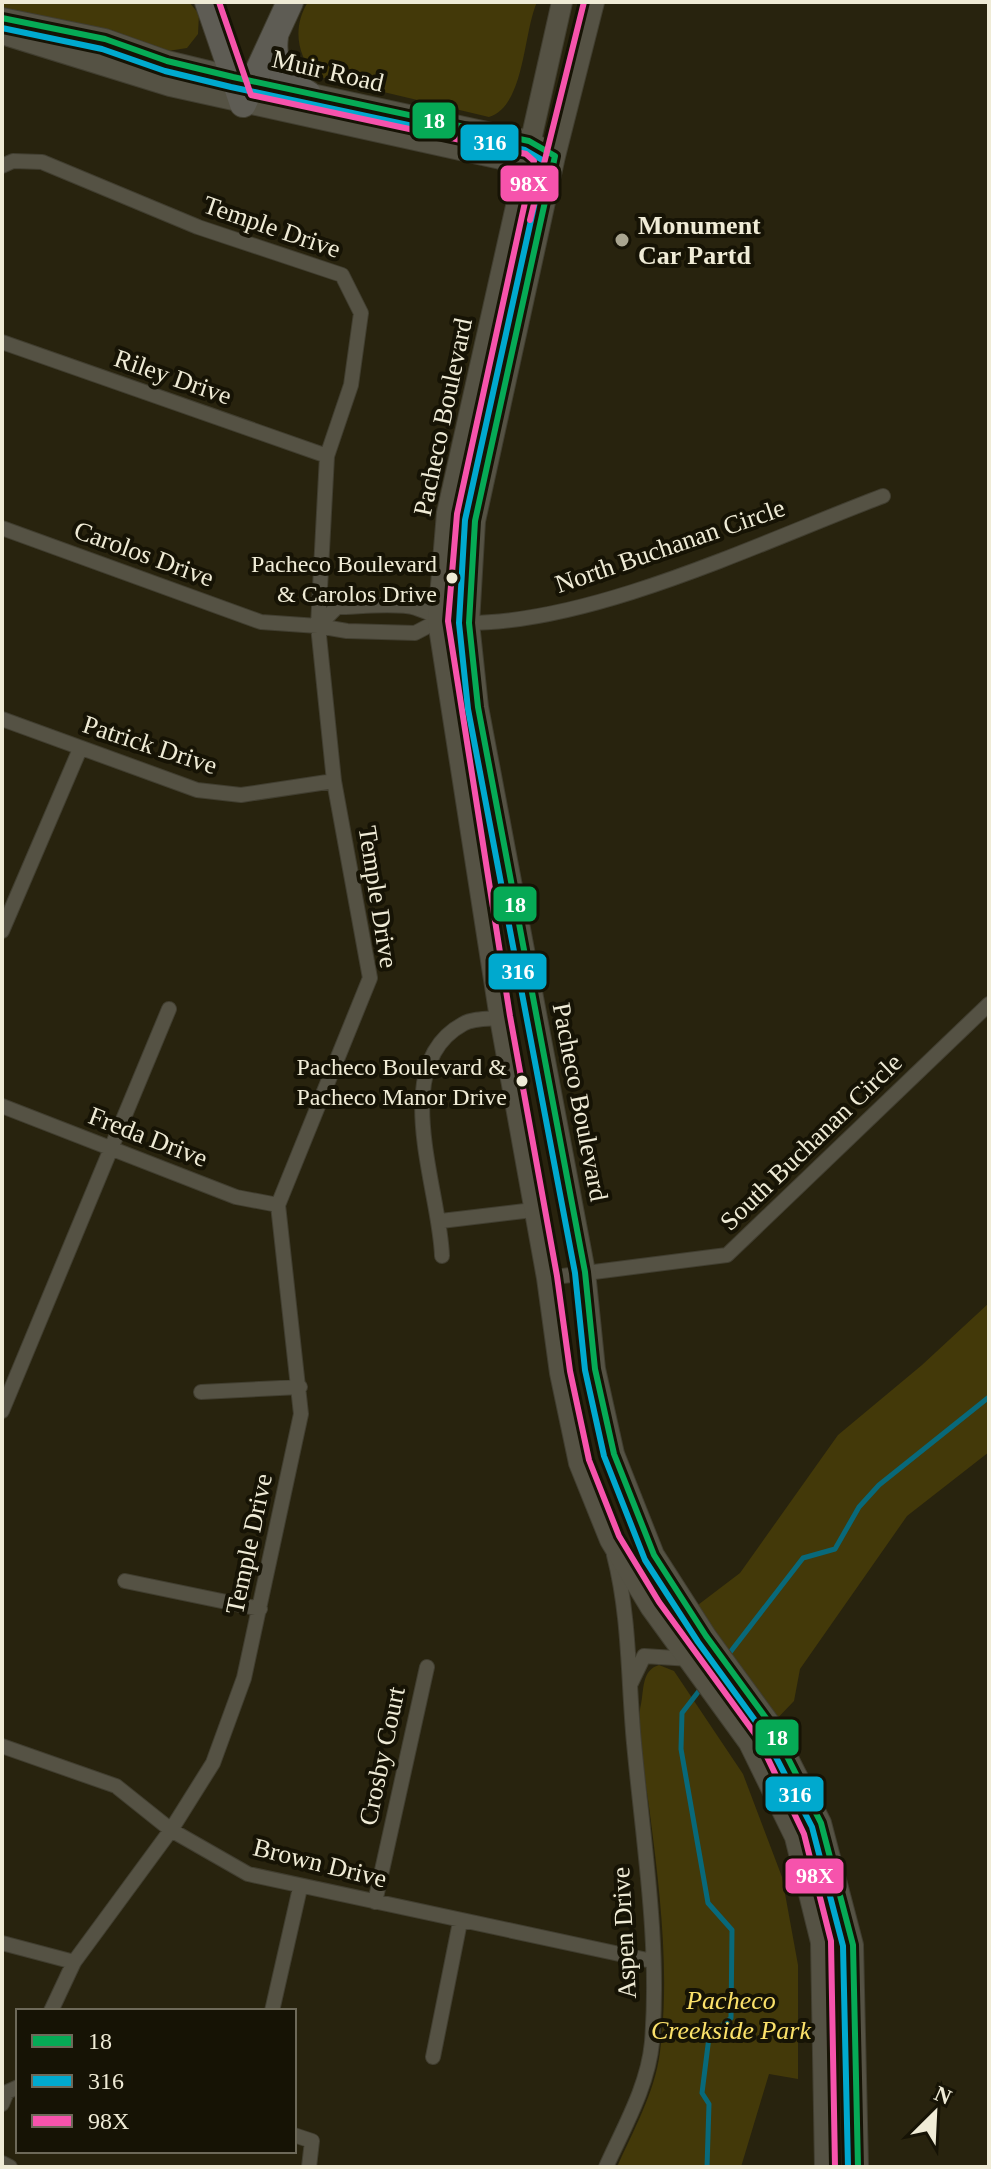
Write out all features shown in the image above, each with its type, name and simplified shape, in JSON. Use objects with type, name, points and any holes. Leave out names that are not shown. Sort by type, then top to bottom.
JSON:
[{"type":"highway","points":[[208,2],[243,87]]},
{"type":"highway","points":[[243,87],[290,2]]},
{"type":"highway","points":[[277,30],[273,51],[277,66],[288,83],[308,94]]},
{"type":"main road","name":"Pacheco Boulevard","points":[[562,2],[447,513],[438,621],[500,1018],[547,1278],[560,1373],[579,1463],[610,1540],[651,1608],[749,1743],[795,1837],[821,1942],[825,2167]]},
{"type":"main road","name":"Pacheco Boulevard","points":[[594,2],[555,156],[475,521],[469,623],[478,707],[585,1272],[595,1369],[614,1454],[654,1555],[706,1636],[771,1725],[821,1823],[853,1945],[858,2167]]},
{"type":"main road","name":"Muir Road","points":[[2,18],[105,39],[243,87],[524,164],[555,156]]},
{"type":"main road","name":"Muir Road","points":[[2,34],[170,86],[243,87],[308,94],[529,141],[555,156]]},
{"type":"street","name":"Temple Drive","points":[[2,166],[13,161],[42,162],[198,227],[342,275],[361,313],[351,385],[327,456],[318,626],[334,781],[370,978],[278,1205],[301,1414],[244,1678],[213,1763],[171,1830],[74,1962],[52,2009]]},
{"type":"street","name":"Riley Drive","points":[[2,342],[327,456]]},
{"type":"street","name":"North Buchanan Circle","points":[[469,623],[577,607],[648,585],[883,496]]},
{"type":"street","name":"Carolos Drive","points":[[2,528],[261,622],[347,631],[415,633],[438,621]]},
{"type":"street","name":"Carolos Drive","points":[[318,626],[337,607],[414,607],[438,621],[469,623]]},
{"type":"street","name":"Patrick Drive","points":[[2,719],[197,790],[241,795],[334,781]]},
{"type":"street","points":[[2,931],[7,901],[80,749]]},
{"type":"street","name":"South Buchanan Circle","points":[[547,1278],[727,1255],[989,1004]]},
{"type":"street","points":[[2,1411],[169,1009]]},
{"type":"street","points":[[442,1256],[441,1221],[425,1154],[420,1093],[440,1040],[466,1022],[500,1018]]},
{"type":"street","name":"Freda Drive","points":[[2,1106],[236,1197],[278,1205]]},
{"type":"street","points":[[441,1221],[533,1210]]},
{"type":"street","points":[[201,1392],[300,1387]]},
{"type":"street","name":"Aspen Drive","points":[[606,2167],[645,2080],[652,2043],[652,1961],[629,1687],[626,1600],[610,1540]]},
{"type":"street","points":[[125,1581],[260,1609]]},
{"type":"street","points":[[629,1687],[644,1656],[690,1659]]},
{"type":"street","name":"Crosby Court","points":[[375,1902],[427,1667]]},
{"type":"street","name":"Brown Drive","points":[[2,1746],[116,1786],[171,1830],[248,1874],[300,1888],[652,1961]]},
{"type":"street","points":[[272,2009],[300,1888]]},
{"type":"street","points":[[433,2057],[460,1922]]},
{"type":"street","points":[[2,1943],[74,1962]]},
{"type":"street","points":[[2,2104],[7,2092],[16,2088]]},
{"type":"street","points":[[296,2136],[312,2141],[309,2167]]},
{"type":"street","points":[[2,2163],[10,2167]]},
{"type":"green space","points":[[2,2],[189,2],[199,14],[198,34],[187,48],[168,51],[74,23],[2,8]]},
{"type":"green space","points":[[308,2],[537,2],[510,99],[501,110],[489,117],[316,76],[304,60],[299,41],[300,21]]},
{"type":"green space","points":[[989,1303],[989,1452],[907,1516],[800,1669],[794,1701],[771,1725],[690,1611],[740,1573],[838,1435],[922,1365]]},
{"type":"green space","name":"Pacheco Creekside Park","points":[[659,1665],[674,1671],[743,1774],[782,1877],[798,1965],[798,2079],[769,2074],[741,2167],[617,2167],[653,2082],[663,2022],[664,1963],[660,1903],[639,1727],[644,1682],[649,1672]]},
{"type":"waterway","points":[[728,1655],[803,1558],[835,1549],[859,1507],[879,1485],[989,1397]]},
{"type":"waterway","points":[[702,1687],[682,1713],[681,1749],[708,1903],[732,1930],[731,2018],[709,2037],[702,2093],[709,2104],[707,2167]]},
{"type":"transit line","name":"98X","points":[[219,2],[251,95],[526,154],[534,161],[457,514],[448,621],[510,1016],[557,1276],[570,1371],[589,1460],[619,1536],[659,1602],[758,1738],[804,1834],[831,1941],[835,2167]]},
{"type":"transit line","name":"98X","points":[[530,220],[584,2]]},
{"type":"transit line","name":"18","points":[[2,18],[105,39],[167,61],[233,77],[529,141],[555,156],[475,521],[469,623],[478,707],[585,1272],[595,1369],[614,1454],[654,1555],[706,1636],[771,1725],[821,1823],[853,1945],[858,2167]]},
{"type":"transit line","name":"316","points":[[2,28],[102,49],[165,71],[231,87],[525,150],[544,161],[465,520],[459,623],[468,709],[575,1273],[585,1370],[604,1456],[645,1560],[698,1642],[762,1730],[812,1827],[843,1946],[848,2167]]},
{"type":"place","name":"Monument Car Partd","points":[[622,240]]},
{"type":"place","name":"Pacheco Boulevard & Carolos Drive","points":[[452,578]]},
{"type":"place","name":"Pacheco Boulevard & Pacheco Manor Drive","points":[[522,1081]]}]
